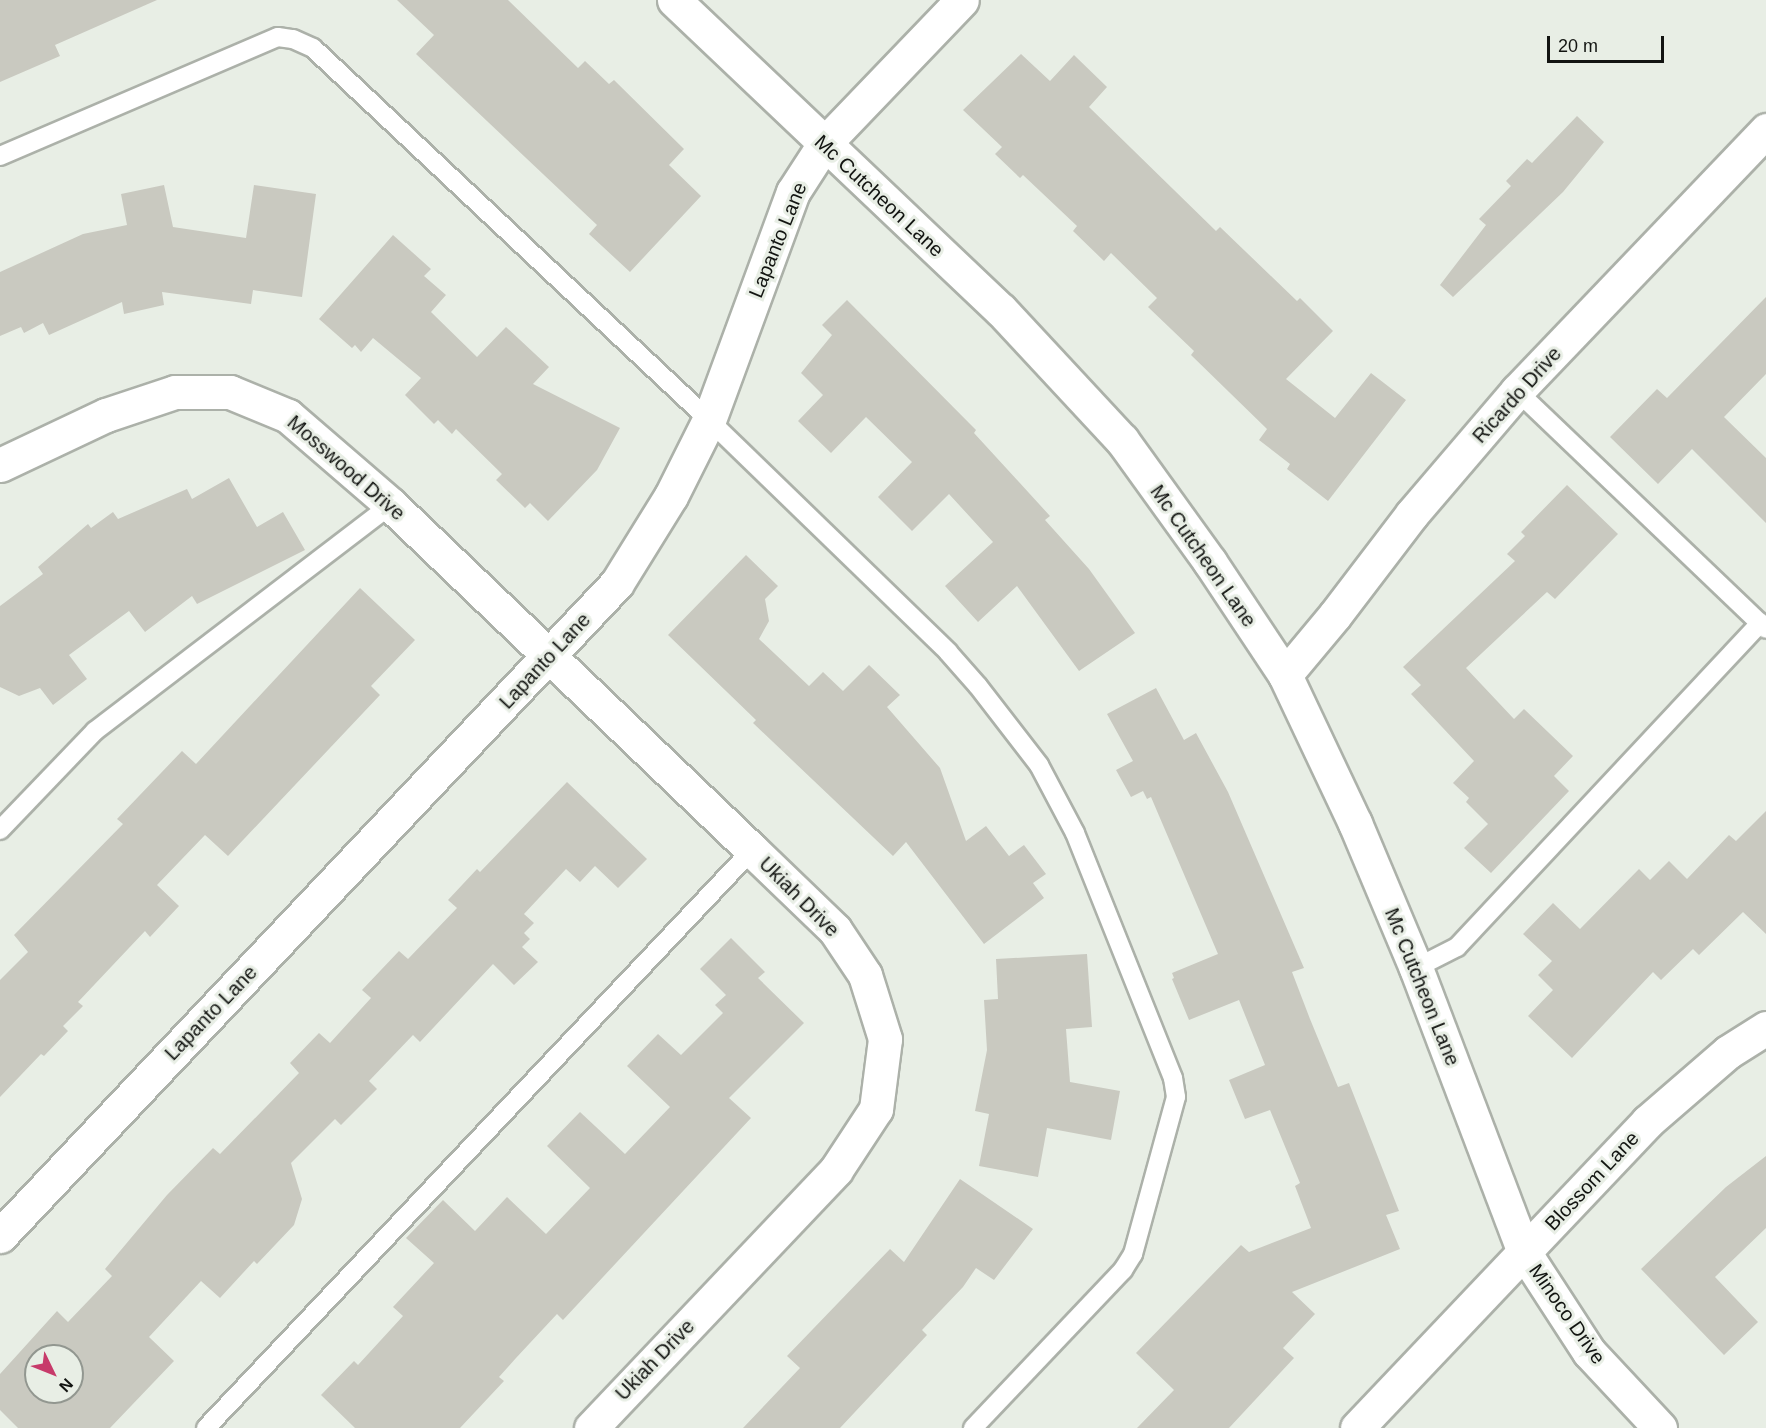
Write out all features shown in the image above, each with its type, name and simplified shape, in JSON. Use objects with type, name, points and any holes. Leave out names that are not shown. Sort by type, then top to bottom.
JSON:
[{"type":"street","name":"Mc Cutcheon Lane","points":[[674,0],[1001,310],[1122,440],[1210,562],[1285,675],[1355,823],[1416,968],[1524,1252]]},
{"type":"street","name":"Lapanto Lane","points":[[0,1236],[550,657],[617,583],[671,496],[709,420],[793,192],[824,144],[962,0]]},
{"type":"street","name":"Ricardo Drive","points":[[1285,675],[1335,615],[1412,514],[1517,391],[1766,130]]},
{"type":"street","name":"Mosswood Drive","points":[[0,465],[106,415],[175,392],[230,392],[288,416],[391,505],[550,657]]},
{"type":"street","name":"Ukiah Drive","points":[[550,657],[835,930],[865,975],[885,1040],[876,1109],[836,1170],[591,1428]]},
{"type":"street","name":"Blossom Lane","points":[[1357,1428],[1647,1122],[1728,1052],[1766,1028]]},
{"type":"street","name":"Minoco Drive","points":[[1524,1252],[1589,1352],[1660,1428]]},
{"type":"lane","points":[[0,156],[278,37],[293,39],[313,48],[709,420],[948,652],[978,686],[1039,765],[1075,832],[1173,1078],[1176,1098],[1133,1254],[1123,1270],[973,1428]]},
{"type":"lane","points":[[1416,968],[1457,947],[1763,626],[1517,391]]},
{"type":"lane","points":[[0,830],[95,731],[391,505]]},
{"type":"lane","points":[[206,1428],[752,850]]},
{"type":"building","points":[[0,0],[157,0],[55,45],[60,56],[0,82]]},
{"type":"building","points":[[397,0],[508,0],[578,68],[585,61],[609,84],[614,80],[684,149],[669,165],[701,196],[630,272],[589,234],[597,225],[416,54],[434,35]]},
{"type":"building","points":[[1021,54],[1050,81],[1074,55],[1107,87],[1089,107],[1216,231],[1220,227],[1297,301],[1300,298],[1333,331],[1286,379],[1335,418],[1371,373],[1406,400],[1328,501],[1287,469],[1290,464],[1259,440],[1267,429],[1191,355],[1194,351],[1148,307],[1157,298],[1111,253],[1104,261],[1073,231],[1077,226],[1023,175],[1020,178],[995,154],[1002,147],[963,110]]},
{"type":"building","points":[[1577,116],[1604,142],[1563,192],[1453,297],[1440,285],[1486,225],[1479,219],[1511,186],[1506,181],[1527,159],[1532,163]]},
{"type":"building","points":[[164,185],[173,227],[246,238],[254,185],[316,194],[302,297],[253,290],[251,304],[162,292],[164,305],[124,314],[122,302],[49,335],[43,323],[24,333],[21,327],[0,336],[0,272],[83,234],[127,225],[121,194]]},
{"type":"building","points":[[393,235],[431,269],[424,276],[446,295],[431,312],[477,357],[506,327],[549,367],[533,384],[620,428],[597,470],[548,521],[530,503],[525,508],[496,480],[502,474],[456,429],[452,434],[438,420],[434,424],[405,395],[421,378],[373,338],[361,352],[355,345],[352,348],[319,319]]},
{"type":"building","points":[[1766,297],[1766,374],[1724,417],[1766,458],[1766,523],[1692,449],[1658,484],[1610,437],[1657,389],[1667,398]]},
{"type":"building","points":[[847,300],[976,430],[974,433],[1050,516],[1045,520],[1089,569],[1135,633],[1079,671],[1017,586],[978,622],[945,586],[993,542],[949,494],[912,531],[878,497],[912,462],[866,417],[831,453],[798,421],[823,395],[801,373],[832,335],[822,325]]},
{"type":"building","points":[[229,478],[257,527],[283,512],[305,550],[197,604],[192,596],[145,632],[129,611],[69,655],[87,679],[53,705],[40,688],[19,696],[0,687],[0,606],[43,574],[38,567],[88,524],[91,528],[113,512],[118,519],[187,489],[192,499]]},
{"type":"building","points":[[1567,485],[1618,534],[1555,599],[1547,592],[1466,668],[1514,719],[1524,709],[1573,756],[1554,776],[1569,791],[1491,873],[1464,848],[1488,824],[1466,802],[1469,798],[1453,783],[1474,761],[1411,694],[1421,685],[1403,667],[1515,561],[1507,554],[1525,536],[1521,532]]},
{"type":"building","points":[[746,555],[778,586],[765,599],[769,621],[759,639],[809,686],[823,672],[843,691],[869,665],[900,695],[887,707],[940,768],[966,841],[986,826],[1009,856],[1024,845],[1046,874],[1033,883],[1044,898],[984,944],[906,842],[893,856],[753,723],[756,720],[668,635]]},
{"type":"building","points":[[360,588],[415,640],[371,686],[380,695],[228,856],[205,835],[157,885],[179,906],[150,937],[145,931],[78,1002],[83,1006],[63,1026],[68,1031],[44,1056],[41,1054],[0,1097],[0,980],[28,952],[14,935],[123,824],[117,819],[182,751],[196,764]]},
{"type":"building","points":[[1156,688],[1184,740],[1196,733],[1228,792],[1304,968],[1292,972],[1310,1019],[1338,1087],[1349,1083],[1399,1211],[1386,1215],[1400,1249],[1292,1292],[1315,1314],[1283,1348],[1294,1358],[1229,1428],[1137,1428],[1174,1390],[1136,1353],[1241,1245],[1249,1252],[1311,1228],[1295,1186],[1300,1183],[1270,1110],[1245,1119],[1229,1080],[1265,1065],[1239,1000],[1189,1020],[1172,979],[1174,978],[1172,973],[1218,954],[1151,797],[1147,799],[1143,791],[1131,797],[1116,770],[1133,761],[1107,714]]},
{"type":"building","points":[[567,782],[647,859],[618,888],[595,866],[580,882],[566,869],[524,914],[534,923],[524,933],[530,939],[522,947],[538,962],[514,985],[493,964],[420,1042],[413,1035],[369,1081],[377,1089],[341,1125],[335,1119],[291,1163],[302,1199],[294,1225],[257,1264],[254,1261],[220,1298],[201,1281],[149,1337],[174,1361],[110,1428],[18,1428],[0,1410],[0,1374],[24,1347],[24,1404],[84,1404],[84,1344],[27,1344],[57,1311],[68,1322],[112,1276],[105,1269],[167,1195],[213,1148],[220,1154],[299,1073],[290,1063],[319,1033],[330,1043],[371,998],[362,990],[399,951],[408,959],[457,908],[448,900],[477,869],[480,872]]},
{"type":"building","points":[[1766,811],[1766,934],[1743,912],[1699,955],[1693,949],[1661,980],[1653,972],[1572,1058],[1528,1016],[1553,990],[1538,975],[1552,961],[1523,934],[1553,903],[1580,929],[1639,869],[1650,880],[1669,861],[1687,879],[1729,835],[1736,841]]},
{"type":"building","points":[[731,938],[765,972],[758,978],[804,1023],[729,1098],[751,1118],[563,1320],[557,1314],[499,1377],[504,1381],[460,1428],[355,1428],[321,1395],[354,1361],[358,1365],[403,1316],[393,1307],[434,1263],[406,1238],[443,1200],[475,1231],[507,1197],[546,1234],[590,1188],[547,1146],[580,1112],[625,1154],[670,1107],[627,1066],[658,1034],[681,1055],[723,1013],[715,1005],[726,995],[700,969]]},
{"type":"building","points":[[1087,954],[1092,1027],[1066,1029],[1070,1082],[1120,1091],[1111,1140],[1047,1128],[1038,1177],[979,1166],[989,1114],[975,1111],[987,1050],[984,1000],[998,999],[996,959]]},
{"type":"building","points":[[1766,1156],[1766,1228],[1715,1277],[1758,1322],[1724,1355],[1641,1269],[1726,1187]]},
{"type":"building","points":[[960,1179],[1033,1229],[994,1280],[976,1268],[963,1287],[922,1330],[927,1335],[840,1428],[743,1428],[800,1368],[787,1356],[890,1249],[904,1262]]}]
